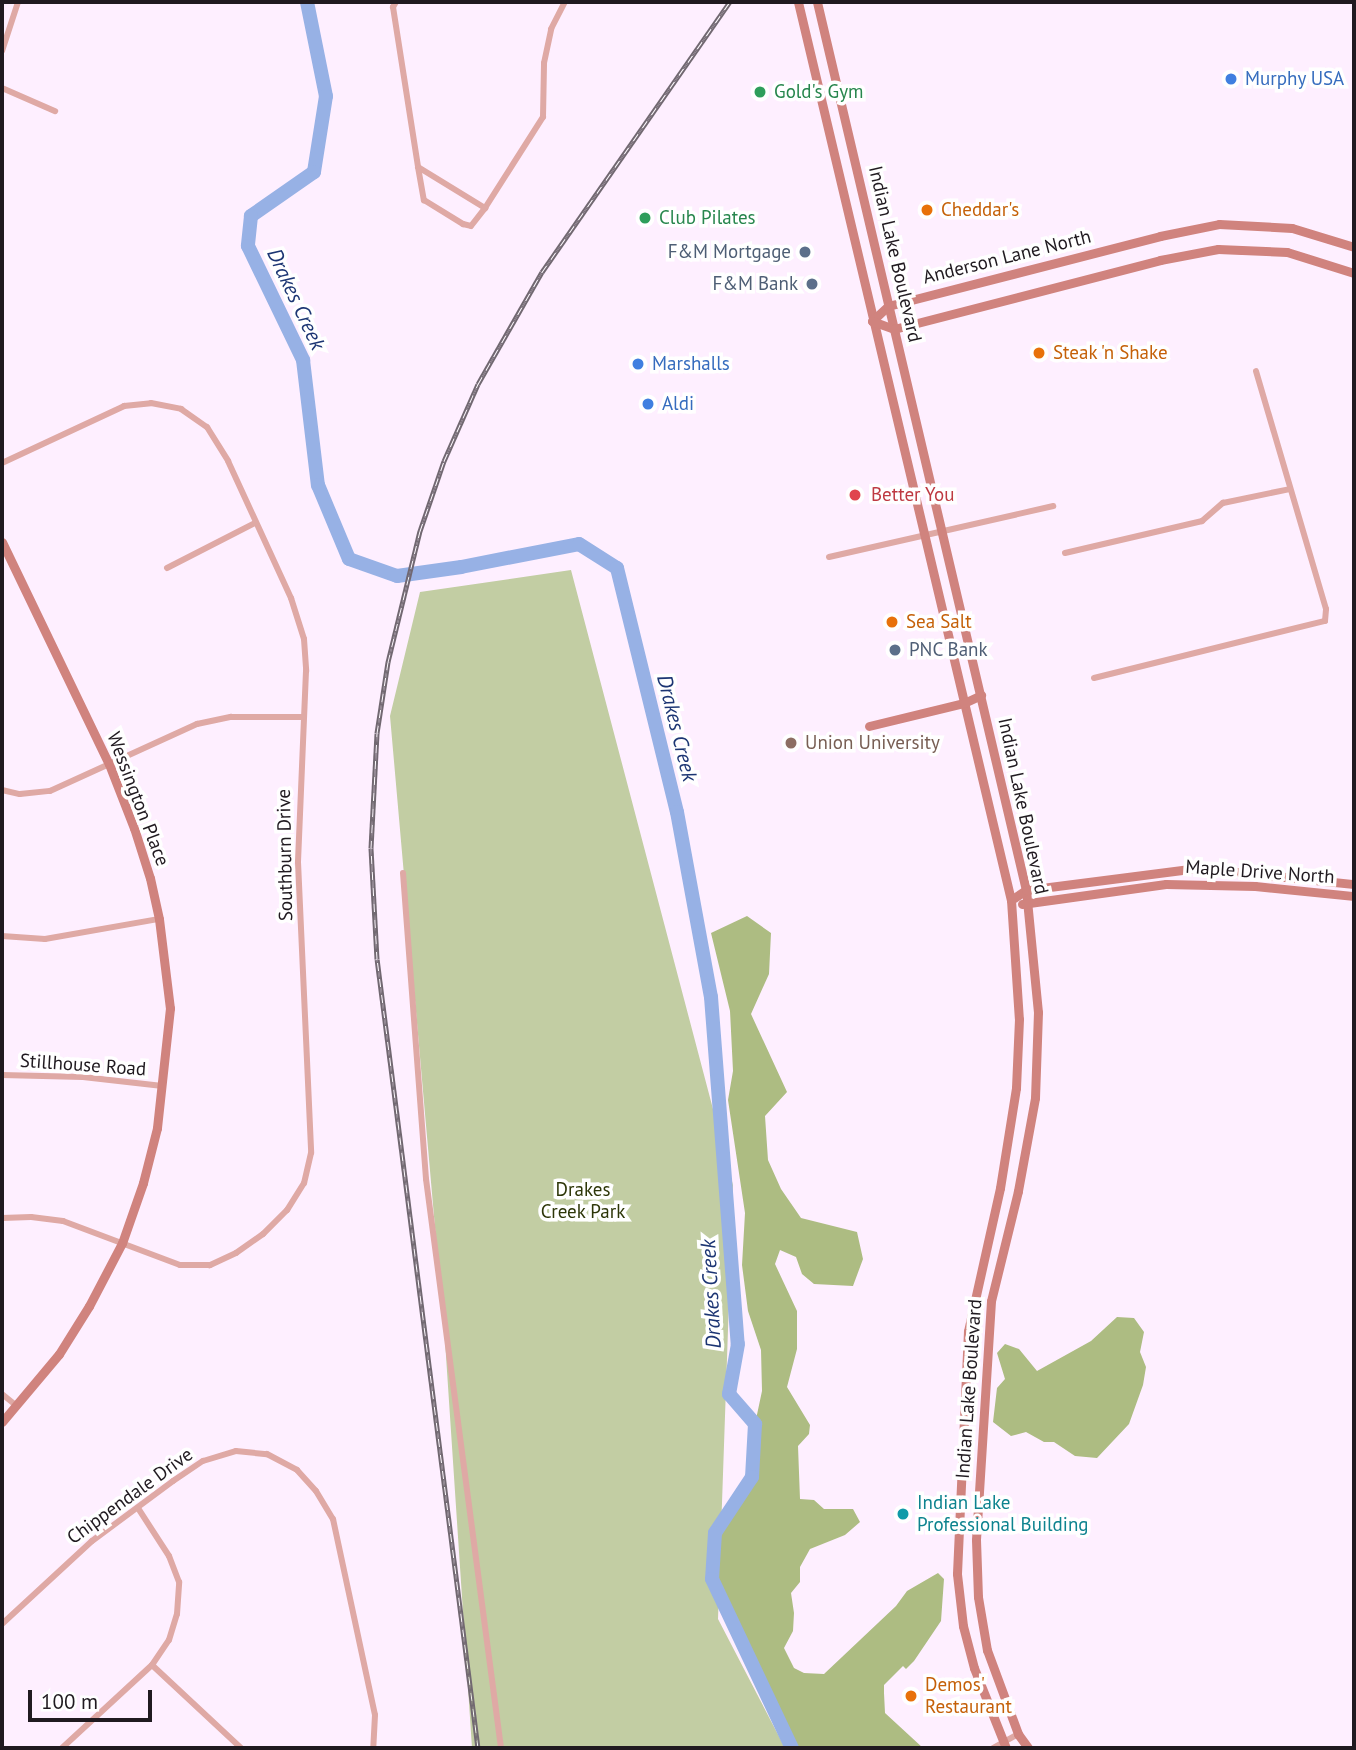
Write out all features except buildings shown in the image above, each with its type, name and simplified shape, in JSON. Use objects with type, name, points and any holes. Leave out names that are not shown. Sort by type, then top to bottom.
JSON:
[{"type":"main road","name":"Indian Lake Boulevard","points":[[798,2],[846,194],[872,321],[1011,900],[1019,1019],[1016,1088],[1000,1188],[968,1331],[957,1574],[964,1626],[983,1696],[1004,1744]]},
{"type":"main road","name":"Indian Lake Boulevard","points":[[817,2],[1026,890],[1038,1012],[1035,1098],[1017,1191],[991,1301],[976,1540],[981,1622],[997,1682],[1017,1734],[1028,1748]]},
{"type":"main road","name":"Anderson Lane North","points":[[872,321],[888,306],[1160,236],[1219,224],[1292,228],[1354,247]]},
{"type":"main road","name":"Anderson Lane North","points":[[894,329],[1148,263],[1218,249],[1287,252],[1354,273]]},
{"type":"main road","points":[[872,321],[894,329]]},
{"type":"main road","name":"Wessington Place","points":[[2,542],[109,764],[150,878],[159,919],[170,1008],[157,1128],[144,1183],[122,1242],[89,1306],[59,1354],[2,1422]]},
{"type":"main road","points":[[869,726],[964,704],[981,695]]},
{"type":"main road","name":"Maple Drive North","points":[[1011,900],[1026,890],[1198,868],[1354,884]]},
{"type":"main road","points":[[1165,871],[1166,884]]},
{"type":"main road","points":[[1255,886],[1257,875]]},
{"type":"main road","name":"Maple Drive North","points":[[1011,900],[1027,905],[1166,884],[1255,886],[1354,896]]},
{"type":"main road","points":[[963,1458],[980,1459]]},
{"type":"street","points":[[2,51],[18,2]]},
{"type":"street","points":[[396,2],[393,7],[424,200],[463,224],[471,226],[543,117],[544,63],[551,29],[565,2]]},
{"type":"street","points":[[2,88],[55,111]]},
{"type":"street","points":[[418,167],[485,208]]},
{"type":"street","points":[[1094,678],[1325,621],[1326,609],[1256,371]]},
{"type":"street","name":"Southburn Drive","points":[[2,463],[124,406],[151,403],[181,409],[207,427],[221,450],[291,598],[304,639],[306,671],[298,862],[312,1153],[304,1183],[287,1210],[263,1234],[236,1253],[210,1265],[180,1265],[63,1221],[31,1217],[2,1218]]},
{"type":"street","points":[[1065,553],[1202,521],[1223,503],[1290,489]]},
{"type":"street","points":[[829,557],[1053,506]]},
{"type":"street","points":[[167,569],[255,523]]},
{"type":"street","points":[[2,790],[20,794],[50,791],[197,724],[231,717],[303,717]]},
{"type":"street","points":[[403,873],[426,1179],[501,1748]]},
{"type":"street","points":[[2,936],[45,939],[159,919]]},
{"type":"street","name":"Stillhouse Road","points":[[2,1075],[83,1077],[162,1086]]},
{"type":"street","points":[[2,1394],[17,1406]]},
{"type":"street","name":"Chippendale Drive","points":[[2,1624],[92,1541],[203,1461],[236,1451],[267,1454],[297,1470],[316,1491],[333,1519],[374,1715],[373,1748]]},
{"type":"street","points":[[62,1748],[152,1665],[169,1640],[177,1614],[179,1582],[169,1556],[138,1508]]},
{"type":"street","points":[[152,1665],[241,1748]]},
{"type":"street","points":[[993,1748],[1017,1734]]},
{"type":"green space","name":"Drakes Creek Park","points":[[571,570],[733,1185],[718,1619],[785,1748],[472,1748],[445,1341],[390,716],[420,592]]},
{"type":"green space","points":[[747,916],[771,933],[769,974],[751,1014],[787,1092],[765,1116],[768,1160],[781,1189],[801,1218],[857,1232],[863,1259],[853,1286],[814,1284],[802,1274],[796,1257],[780,1250],[775,1264],[797,1311],[797,1349],[787,1387],[810,1425],[809,1434],[798,1446],[800,1499],[814,1500],[824,1509],[853,1509],[860,1522],[845,1535],[810,1549],[800,1567],[800,1582],[791,1593],[793,1631],[784,1648],[794,1668],[804,1673],[824,1674],[896,1606],[907,1591],[938,1573],[944,1579],[941,1621],[914,1661],[906,1669],[903,1666],[884,1685],[885,1713],[923,1748],[791,1747],[712,1579],[715,1533],[752,1477],[755,1424],[762,1391],[761,1350],[748,1311],[742,1265],[745,1213],[728,1100],[733,1071],[730,1011],[711,933]]},
{"type":"green space","points":[[1117,1317],[1134,1318],[1144,1332],[1140,1352],[1146,1367],[1143,1385],[1129,1424],[1097,1458],[1075,1456],[1054,1442],[1044,1442],[1026,1432],[1011,1436],[993,1422],[997,1388],[1005,1379],[997,1353],[1005,1344],[1019,1349],[1037,1371],[1091,1341]]},
{"type":"waterway","name":"Drakes Creek","points":[[307,2],[326,96],[314,172],[251,216],[248,246],[303,360],[318,485],[349,559],[397,576],[461,567],[579,544],[617,568],[677,812],[711,997],[738,1344],[729,1394],[755,1424],[752,1477],[715,1533],[712,1579],[792,1748]]},
{"type":"railway","points":[[478,1748],[377,959],[371,848],[377,733],[388,662],[420,531],[444,461],[478,384],[542,272],[730,2]]},
{"type":"place","name":"Murphy USA","points":[[1231,79]]},
{"type":"place","name":"Gold's Gym","points":[[760,92]]},
{"type":"place","name":"Cheddar's","points":[[927,210]]},
{"type":"place","name":"Club Pilates","points":[[645,218]]},
{"type":"place","name":"F&M Mortgage","points":[[805,252]]},
{"type":"place","name":"F&M Bank","points":[[812,284]]},
{"type":"place","name":"Steak 'n Shake","points":[[1039,353]]},
{"type":"place","name":"Marshalls","points":[[638,364]]},
{"type":"place","name":"Aldi","points":[[648,404]]},
{"type":"place","name":"Better You","points":[[855,495]]},
{"type":"place","name":"Sea Salt","points":[[892,622]]},
{"type":"place","name":"PNC Bank","points":[[895,650]]},
{"type":"place","name":"Union University","points":[[791,743]]},
{"type":"place","name":"Indian Lake Professional Building","points":[[903,1514]]},
{"type":"place","name":"Demos' Restaurant","points":[[911,1696]]}]
